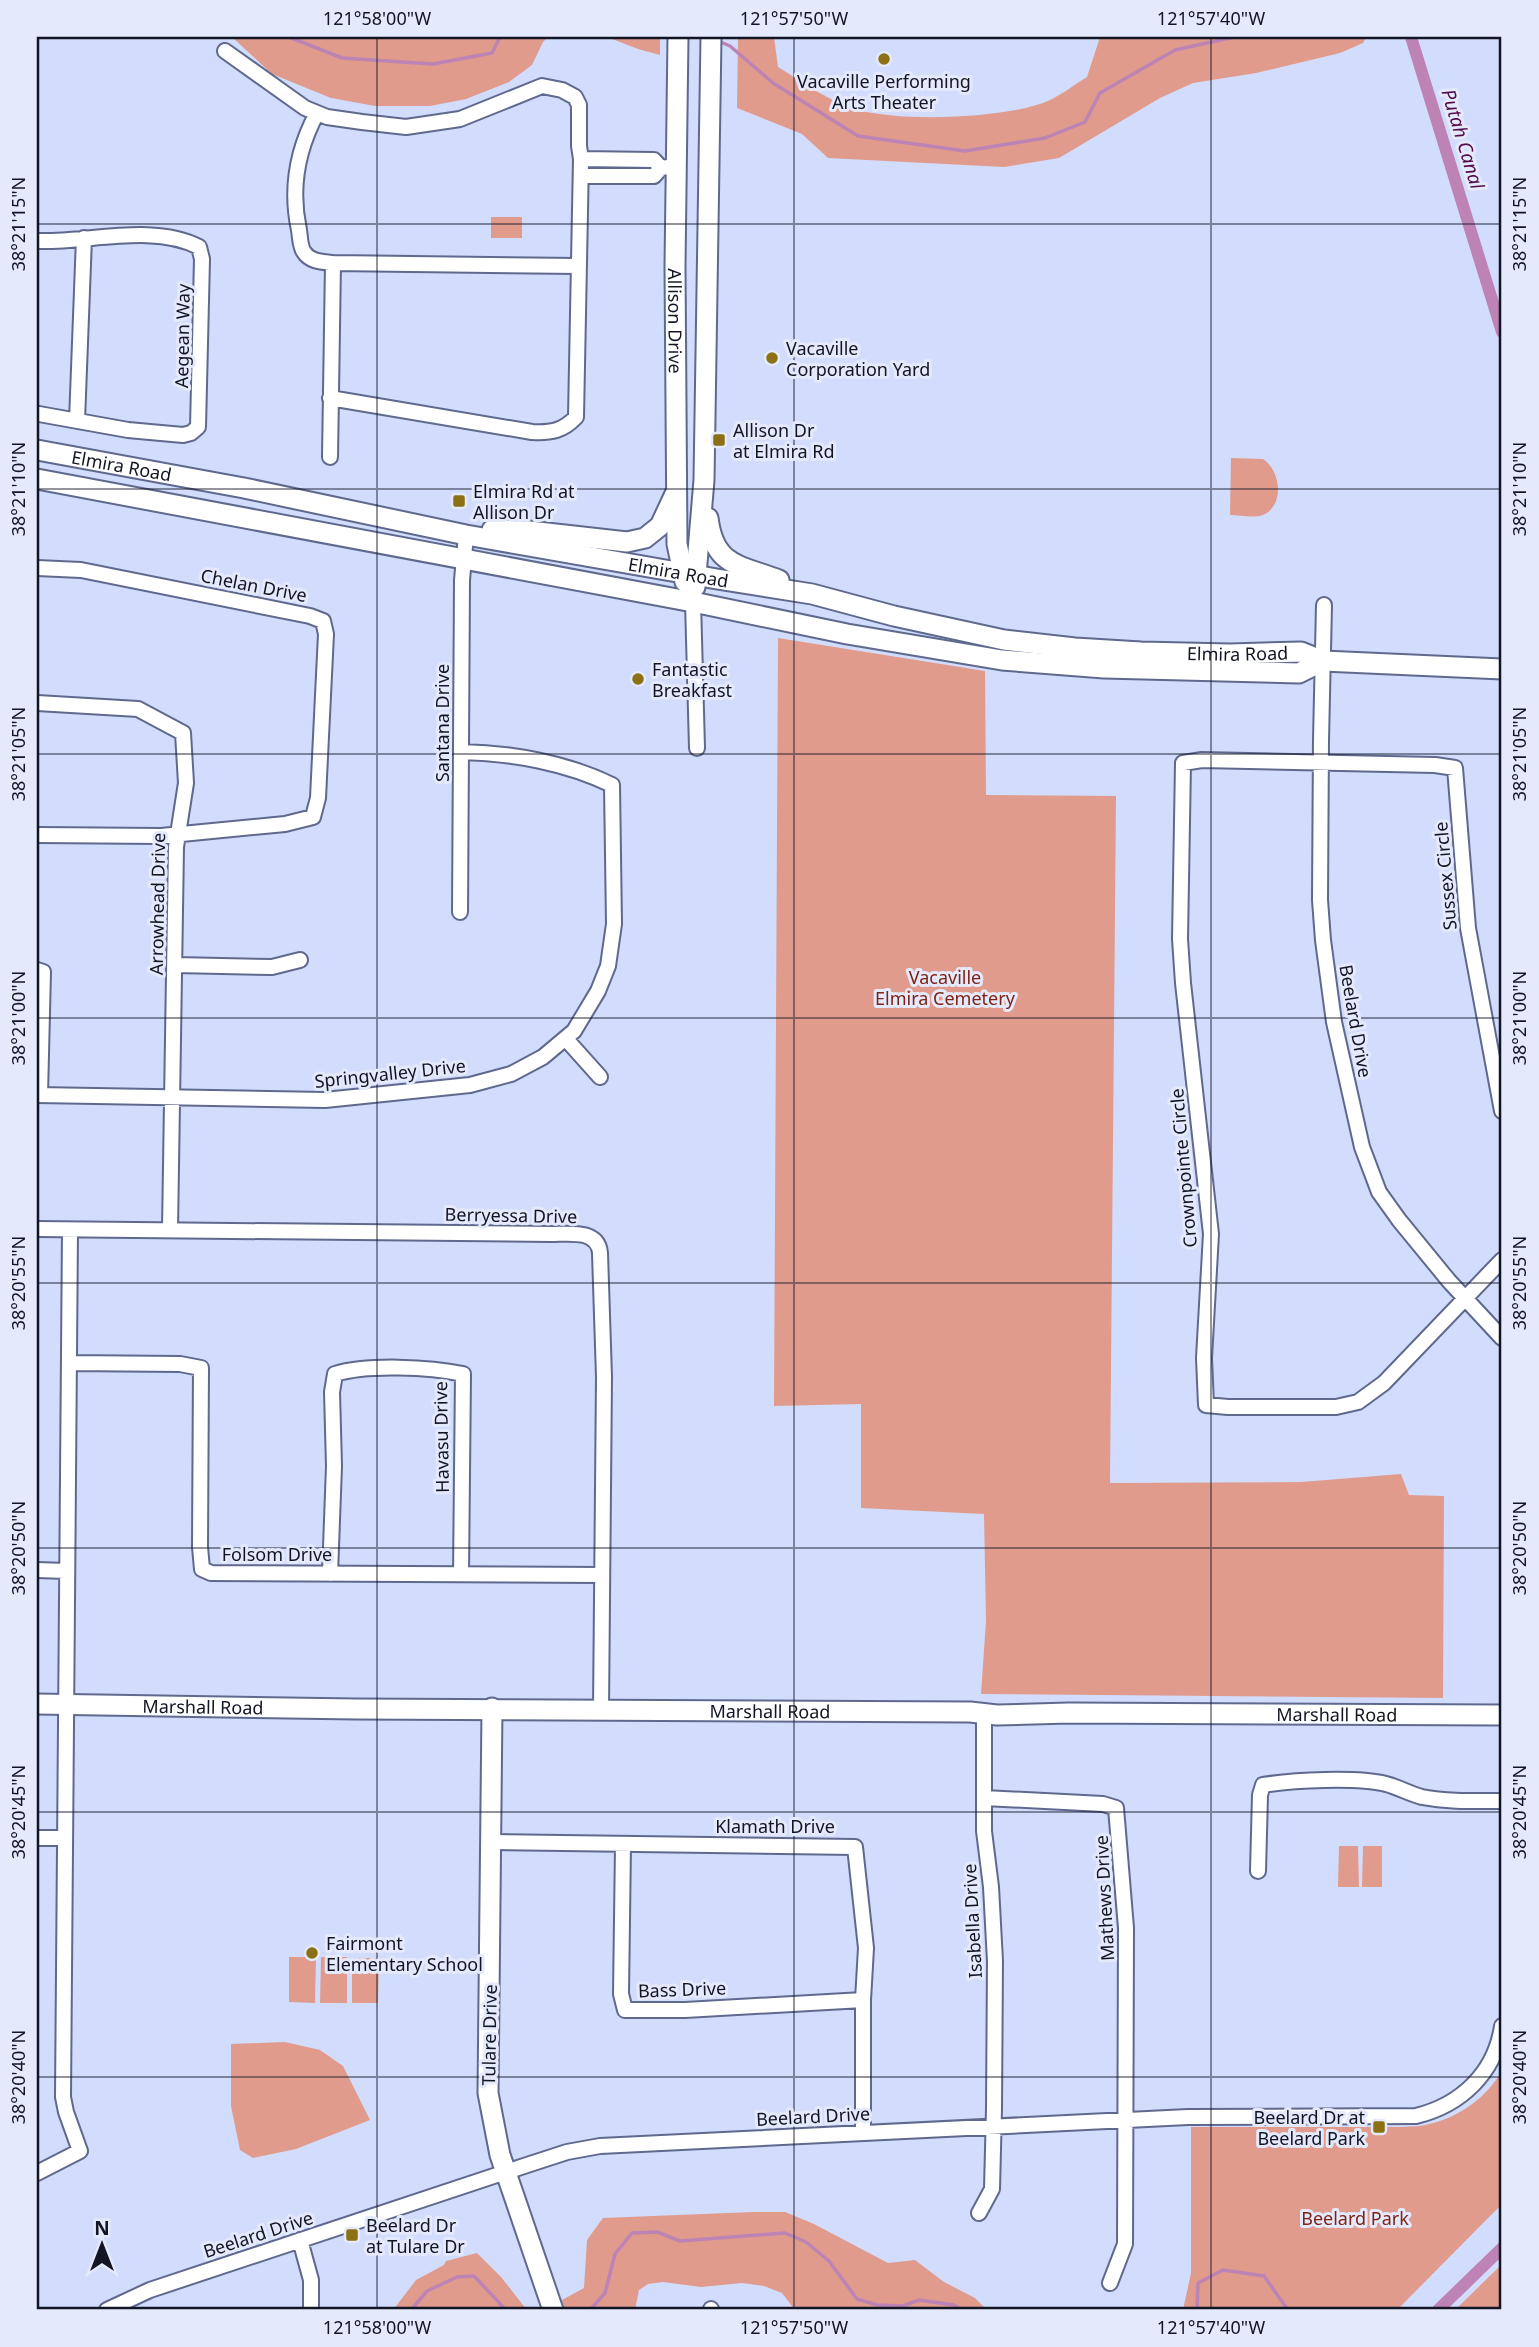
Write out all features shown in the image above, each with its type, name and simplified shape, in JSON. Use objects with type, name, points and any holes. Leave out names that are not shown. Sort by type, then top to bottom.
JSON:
[{"type":"main road","name":"Allison Drive","points":[[689,574],[704,480],[711,37]]},
{"type":"main road","name":"Allison Drive","points":[[678,38],[669,167],[677,544],[689,574],[693,602]]},
{"type":"main road","name":"Elmira Road","points":[[37,450],[244,488],[459,533],[812,594],[894,616],[1004,640],[1141,652],[1301,652],[1323,661],[1502,669]]},
{"type":"main road","name":"Elmira Road","points":[[37,479],[693,602],[847,634],[1002,660],[1104,668],[1299,673],[1323,661]]},
{"type":"main road","points":[[704,480],[710,529],[718,552],[741,568],[812,594]]},
{"type":"main road","points":[[459,533],[530,531],[627,542],[645,538],[660,526],[677,490]]},
{"type":"main road","name":"Marshall Road","points":[[37,1704],[984,1714],[1502,1715]]},
{"type":"main road","name":"Tulare Drive","points":[[492,1708],[488,2093],[492,2122],[506,2172],[553,2310]]},
{"type":"street","points":[[225,51],[305,108],[327,117],[406,127],[460,119],[542,86],[562,90],[575,97],[579,105],[579,386],[576,417],[565,428],[548,433],[532,432],[330,398]]},
{"type":"street","points":[[317,113],[298,156],[295,181],[296,215],[303,252],[314,260],[334,263],[579,266]]},
{"type":"street","points":[[581,159],[654,160],[669,167]]},
{"type":"street","points":[[581,176],[654,176],[669,167]]},
{"type":"street","name":"Aegean Way","points":[[37,241],[155,236],[187,241],[199,247],[202,260],[198,427],[183,435],[39,414]]},
{"type":"street","points":[[78,421],[84,238]]},
{"type":"street","points":[[330,457],[334,263]]},
{"type":"street","name":"Santana Drive","points":[[459,533],[463,558],[460,912]]},
{"type":"street","name":"Chelan Drive","points":[[37,568],[81,570],[310,616],[323,621],[326,634],[318,798],[313,817],[285,824],[177,834]]},
{"type":"street","name":"Allison Drive","points":[[693,602],[697,748]]},
{"type":"street","name":"Beelard Drive","points":[[1324,605],[1320,900],[1334,1022],[1362,1147],[1378,1192],[1424,1251],[1502,1338]]},
{"type":"street","name":"Arrowhead Drive","points":[[37,703],[138,709],[183,733],[186,783],[177,834],[170,1230]]},
{"type":"street","name":"Springvalley Drive","points":[[39,1095],[325,1100],[470,1086],[511,1074],[543,1058],[574,1031],[598,991],[608,966],[614,925],[612,785],[590,775],[527,759],[501,754],[461,752]]},
{"type":"street","name":"Crownpointe Circle","points":[[1322,762],[1202,760],[1183,763],[1180,925],[1182,983],[1211,1234],[1204,1358],[1206,1405],[1336,1407],[1358,1402],[1384,1383],[1465,1297]]},
{"type":"street","name":"Sussex Circle","points":[[1322,762],[1455,768],[1468,928],[1502,1111]]},
{"type":"street","points":[[37,835],[177,834]]},
{"type":"street","points":[[175,965],[272,967],[300,960]]},
{"type":"street","points":[[37,970],[43,972],[39,1095]]},
{"type":"street","points":[[566,1039],[600,1077]]},
{"type":"street","name":"Berryessa Drive","points":[[37,1229],[551,1234],[588,1235],[595,1239],[600,1253],[604,1377],[601,1710]]},
{"type":"street","points":[[37,2173],[80,2151],[66,2112],[64,2097],[70,1230]]},
{"type":"street","points":[[1465,1297],[1502,1260]]},
{"type":"street","name":"Folsom Drive","points":[[69,1363],[180,1364],[201,1368],[200,1547],[202,1569],[211,1573],[601,1575]]},
{"type":"street","name":"Havasu Drive","points":[[330,1574],[334,1466],[332,1392],[335,1374],[350,1370],[428,1370],[463,1374],[461,1574]]},
{"type":"street","points":[[37,1570],[66,1571]]},
{"type":"street","name":"Isabella Drive","points":[[979,2213],[992,2189],[994,2126],[995,1961],[991,1887],[984,1830],[984,1714]]},
{"type":"street","points":[[1258,1871],[1260,1795],[1263,1785],[1281,1782],[1364,1782],[1387,1785],[1443,1801],[1502,1801]]},
{"type":"street","name":"Mathews Drive","points":[[984,1798],[1103,1804],[1116,1808],[1126,1927],[1125,2121]]},
{"type":"street","points":[[37,1838],[64,1838]]},
{"type":"street","name":"Klamath Drive","points":[[492,1842],[855,1847],[866,1948],[863,2000],[863,2133]]},
{"type":"street","name":"Bass Drive","points":[[623,1845],[621,1994],[625,2010],[685,2010],[863,2000]]},
{"type":"street","name":"Beelard Drive","points":[[107,2310],[150,2290],[300,2240],[567,2152],[600,2146],[1197,2117],[1404,2117],[1429,2113],[1456,2100],[1479,2079],[1496,2052],[1502,2026]]},
{"type":"street","points":[[1111,2283],[1125,2244],[1125,2121]]},
{"type":"street","points":[[300,2240],[311,2280],[311,2310]]},
{"type":"green space","points":[[232,37],[548,37],[532,65],[509,82],[466,99],[430,106],[375,106],[331,98],[272,74]]},
{"type":"green space","points":[[607,37],[660,37],[660,55],[638,49]]},
{"type":"green space","points":[[738,37],[774,37],[778,67],[837,102],[858,110],[901,116],[955,117],[1009,111],[1032,106],[1060,95],[1087,77],[1100,37],[1366,37],[1363,43],[1340,53],[1256,73],[1193,83],[1160,98],[1059,158],[1004,167],[828,158],[802,134],[737,108]]},
{"type":"green space","points":[[491,217],[522,217],[522,238],[491,238]]},
{"type":"green space","points":[[1231,458],[1263,459],[1269,464],[1276,478],[1278,495],[1276,502],[1265,514],[1253,517],[1230,515]]},
{"type":"green space","name":"Vacaville Elmira Cemetery","points":[[778,638],[985,671],[986,795],[1116,796],[1110,1483],[1301,1482],[1401,1474],[1409,1495],[1444,1496],[1443,1698],[981,1694],[986,1621],[984,1514],[861,1508],[861,1404],[774,1406]]},
{"type":"green space","points":[[1339,1846],[1358,1846],[1359,1887],[1338,1887]]},
{"type":"green space","points":[[1363,1846],[1382,1846],[1382,1887],[1362,1887]]},
{"type":"green space","points":[[289,1957],[316,1957],[315,2003],[289,2002]]},
{"type":"green space","points":[[321,1957],[347,1957],[347,2003],[320,2003]]},
{"type":"green space","points":[[352,1958],[379,1958],[378,2003],[352,2003]]},
{"type":"green space","points":[[285,2042],[320,2050],[343,2066],[370,2120],[296,2149],[253,2158],[240,2150],[231,2106],[231,2044]]},
{"type":"green space","name":"Beelard Park","points":[[1502,2070],[1502,2204],[1397,2310],[1183,2310],[1191,2273],[1191,2127],[1423,2126],[1451,2117],[1472,2104],[1489,2089]]},
{"type":"green space","points":[[785,2212],[814,2224],[888,2263],[915,2260],[944,2282],[975,2298],[987,2310],[795,2310],[782,2293],[764,2286],[742,2283],[701,2287],[663,2282],[648,2284],[639,2290],[635,2310],[565,2310],[562,2300],[584,2288],[587,2240],[603,2218]]},
{"type":"green space","points":[[477,2253],[501,2277],[527,2310],[393,2310],[416,2280],[444,2265],[446,2261]]},
{"type":"green space","points":[[1502,2264],[1502,2310],[1455,2310]]},
{"type":"waterway","points":[[289,37],[342,58],[433,64],[492,53],[500,37]]},
{"type":"waterway","points":[[718,41],[730,46],[773,83],[858,136],[965,151],[1045,138],[1085,122],[1100,93],[1175,50],[1234,37]]},
{"type":"waterway","name":"Putah Canal","points":[[1411,37],[1502,332]]},
{"type":"waterway","points":[[590,2310],[605,2293],[615,2254],[632,2233],[657,2232],[680,2241],[785,2233],[806,2242],[829,2261],[857,2299],[877,2305],[903,2306],[919,2300],[954,2305],[962,2310]]},
{"type":"waterway","name":"Putah Canal","points":[[1438,2310],[1502,2248]]},
{"type":"waterway","points":[[1197,2310],[1198,2283],[1223,2270],[1264,2276],[1288,2310]]},
{"type":"waterway","points":[[411,2310],[427,2291],[457,2277],[474,2276],[506,2310]]},
{"type":"place","name":"Vacaville Performing Arts Theater","points":[[884,59]]},
{"type":"place","name":"Vacaville Corporation Yard","points":[[772,358]]},
{"type":"place","name":"Allison Dr at Elmira Rd","points":[[719,440]]},
{"type":"place","name":"Elmira Rd at Allison Dr","points":[[459,501]]},
{"type":"place","name":"Fantastic Breakfast","points":[[638,679]]},
{"type":"place","name":"Fairmont Elementary School","points":[[312,1953]]},
{"type":"place","name":"Beelard Dr at Beelard Park","points":[[1379,2127]]},
{"type":"place","name":"Beelard Dr at Tulare Dr","points":[[352,2235]]}]
